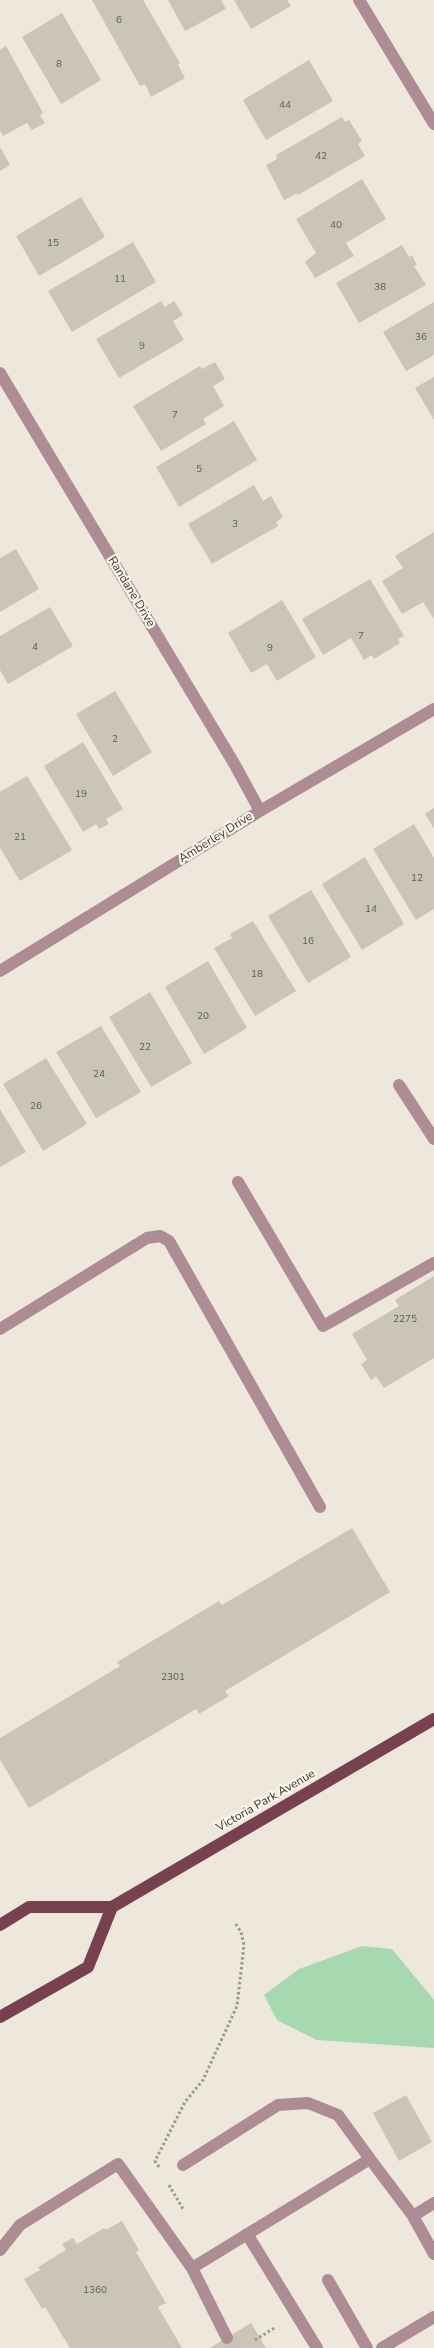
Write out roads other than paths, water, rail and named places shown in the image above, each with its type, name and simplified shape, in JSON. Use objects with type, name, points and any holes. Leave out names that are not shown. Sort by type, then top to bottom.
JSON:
[{"type":"main road","name":"Victoria Park Avenue","points":[[112,1907],[434,1719]]},
{"type":"main road","points":[[0,1925],[29,1907],[112,1907],[88,1967],[0,2017]]},
{"type":"street","points":[[359,0],[434,124]]},
{"type":"street","name":"Randane Drive","points":[[0,373],[260,811]]},
{"type":"street","name":"Amberley Drive","points":[[0,971],[260,811],[434,709]]},
{"type":"street","points":[[399,1084],[434,1140]]},
{"type":"street","points":[[238,1182],[323,1326],[434,1263]]},
{"type":"street","points":[[0,1329],[147,1238],[160,1236],[168,1241],[320,1506]]},
{"type":"street","points":[[183,2165],[278,2105],[308,2103],[338,2114],[413,2216],[434,2254]]},
{"type":"street","points":[[192,2268],[370,2159]]},
{"type":"street","points":[[0,2250],[20,2224],[118,2164],[192,2268],[227,2338]]},
{"type":"street","points":[[413,2216],[434,2203]]},
{"type":"street","points":[[247,2234],[317,2348]]},
{"type":"street","points":[[328,2280],[367,2348]]},
{"type":"street","points":[[382,2348],[434,2317]]},
{"type":"tunnel","points":[[227,2338],[233,2348]]}]
